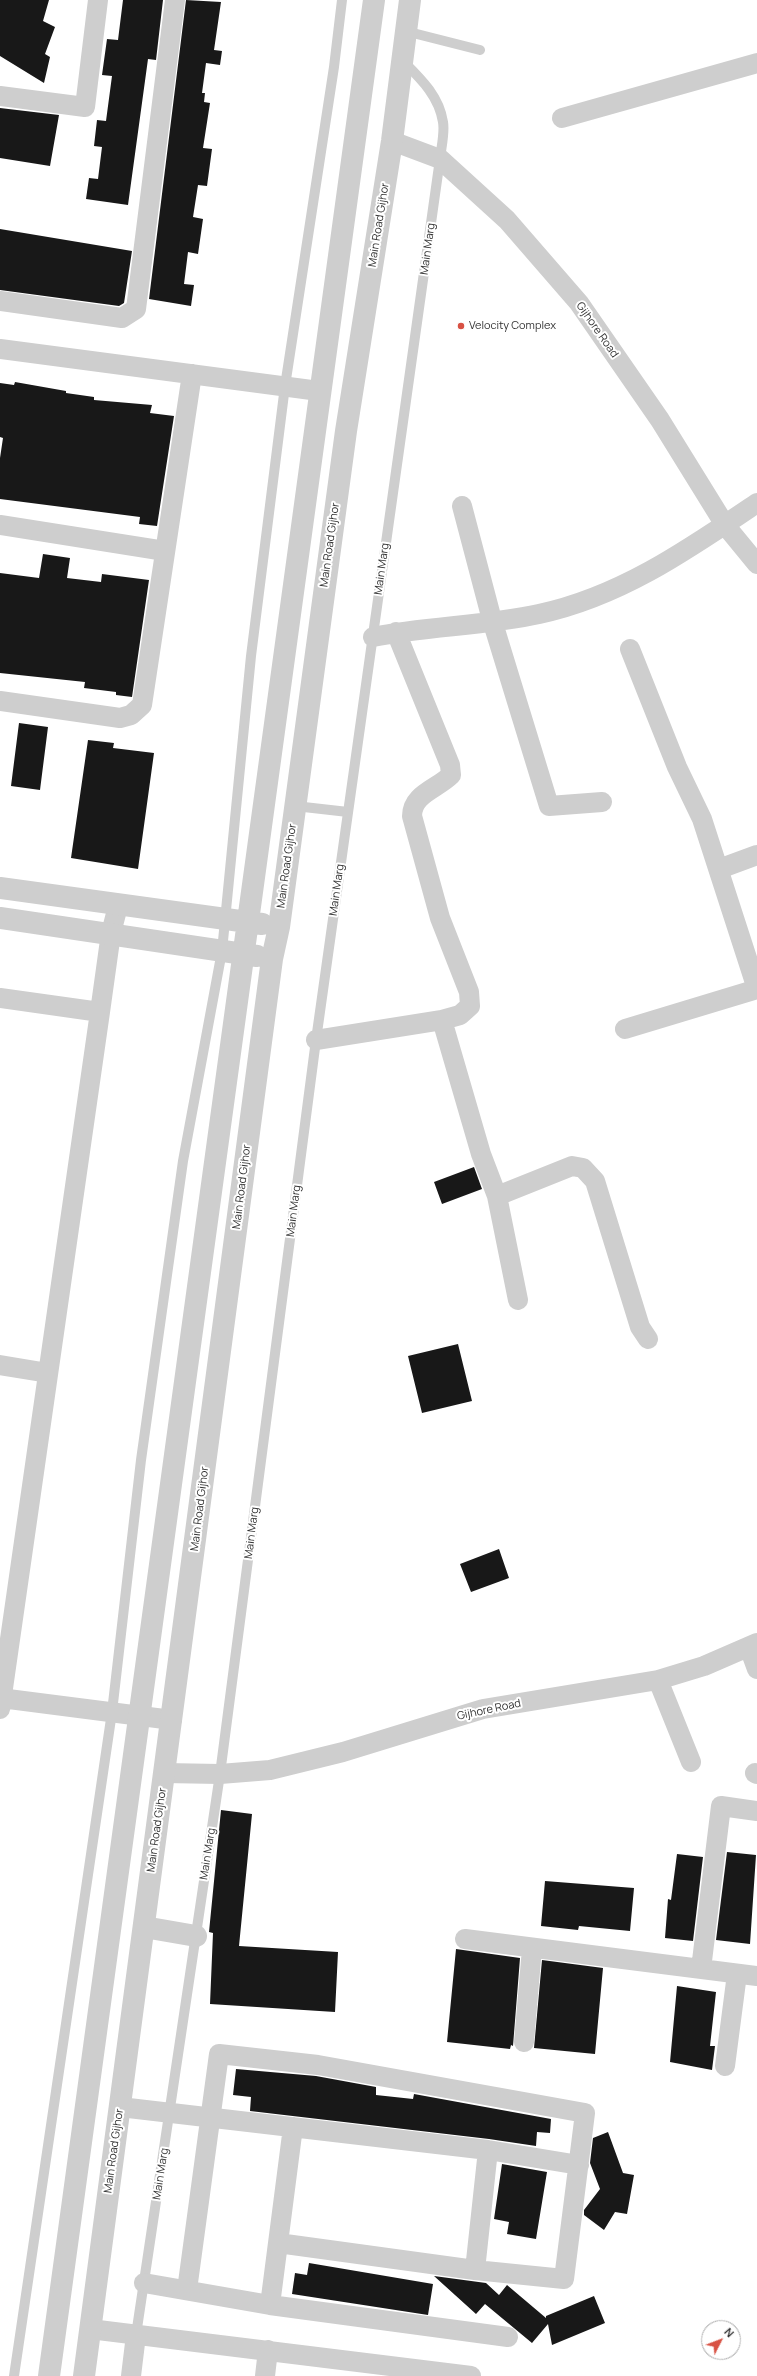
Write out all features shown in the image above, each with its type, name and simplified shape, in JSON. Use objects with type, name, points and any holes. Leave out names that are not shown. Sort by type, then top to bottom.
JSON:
[{"type":"street","points":[[0,96],[85,107],[98,0]]},
{"type":"street","points":[[0,301],[122,318],[136,309],[175,0]]},
{"type":"street","points":[[49,2376],[138,1716],[232,952],[248,922],[319,391],[374,0]]},
{"type":"street","name":"Main Road Gijhor","points":[[84,2376],[272,959],[279,927],[346,431],[392,141],[410,0]]},
{"type":"street","points":[[562,118],[757,63]]},
{"type":"street","name":"Gijhore Road","points":[[392,141],[440,159],[507,220],[579,303],[660,420],[725,525],[757,564]]},
{"type":"street","points":[[0,349],[319,391]]},
{"type":"street","points":[[0,701],[120,718],[131,715],[142,705],[192,374]]},
{"type":"street","points":[[373,637],[396,632],[539,614],[600,596],[657,568],[757,503]]},
{"type":"street","points":[[462,506],[492,620],[549,806],[602,802]]},
{"type":"street","points":[[0,525],[165,551]]},
{"type":"street","points":[[316,1040],[442,1020],[460,1015],[470,1006],[469,992],[440,918],[412,816],[412,807],[422,795],[443,784],[451,775],[450,765],[396,632]]},
{"type":"street","points":[[625,1029],[757,989],[702,819],[676,767],[630,649]]},
{"type":"street","points":[[719,869],[757,855]]},
{"type":"street","points":[[0,888],[118,906],[279,927]]},
{"type":"street","points":[[118,906],[111,933],[0,1702],[112,1712],[172,1720]]},
{"type":"street","points":[[0,918],[111,933],[272,959]]},
{"type":"street","points":[[0,998],[100,1012]]},
{"type":"street","points":[[442,1020],[481,1154],[497,1196],[518,1300]]},
{"type":"street","points":[[497,1196],[572,1166],[583,1168],[595,1182],[640,1327],[648,1339]]},
{"type":"street","points":[[0,1365],[48,1373]]},
{"type":"street","points":[[753,1645],[757,1670]]},
{"type":"street","name":"Gijhore Road","points":[[164,1773],[220,1774],[270,1770],[343,1752],[483,1709],[658,1680],[704,1666],[753,1645]]},
{"type":"street","points":[[658,1680],[691,1762]]},
{"type":"street","points":[[701,1969],[721,1806],[757,1811]]},
{"type":"street","points":[[144,1928],[196,1936]]},
{"type":"street","points":[[465,1939],[757,1976]]},
{"type":"street","points":[[524,2042],[532,1948]]},
{"type":"street","points":[[726,2066],[737,1974]]},
{"type":"street","points":[[186,2290],[219,2054],[318,2065],[586,2113],[564,2279],[475,2270],[278,2243]]},
{"type":"street","points":[[120,2107],[488,2150],[579,2165]]},
{"type":"street","points":[[270,2305],[293,2128]]},
{"type":"street","points":[[475,2270],[488,2150]]},
{"type":"street","points":[[144,2283],[270,2305],[508,2337]]},
{"type":"street","points":[[90,2329],[268,2350],[400,2372],[471,2376]]},
{"type":"street","name":"Main Marg","points":[[131,2376],[136,2335]]},
{"type":"street","points":[[265,2376],[268,2350]]},
{"type":"lane","points":[[14,2376],[112,1712],[141,1460],[183,1161],[232,952],[226,919],[251,656],[285,386],[334,67],[342,0]]},
{"type":"lane","points":[[405,31],[480,50]]},
{"type":"lane","name":"Main Marg","points":[[136,2335],[220,1774],[316,1040],[440,159],[444,123],[438,101],[427,86],[402,60]]},
{"type":"lane","points":[[295,806],[348,812]]},
{"type":"building","points":[[0,0],[49,0],[43,21],[55,27],[45,54],[50,57],[44,83],[0,56]]},
{"type":"building","points":[[123,0],[163,0],[156,60],[148,59],[128,205],[86,199],[89,178],[98,179],[102,147],[94,146],[97,120],[106,121],[112,76],[102,75],[107,39],[118,40]]},
{"type":"building","points":[[186,0],[221,2],[214,50],[222,51],[220,65],[206,63],[202,93],[205,93],[204,102],[210,103],[203,148],[212,149],[207,186],[198,185],[193,217],[203,219],[198,254],[188,252],[184,284],[194,285],[191,306],[149,299]]},
{"type":"building","points":[[0,108],[59,115],[50,166],[0,158]]},
{"type":"building","points":[[0,229],[132,251],[124,303],[119,306],[0,290]]},
{"type":"building","points":[[15,382],[66,391],[66,393],[94,397],[94,400],[152,405],[150,413],[174,416],[157,526],[139,524],[140,517],[0,499],[0,458],[3,438],[0,437],[0,383],[14,385]]},
{"type":"building","points":[[43,554],[70,558],[67,578],[101,582],[102,574],[149,580],[132,697],[116,695],[116,692],[84,688],[85,682],[0,673],[0,573],[39,578]]},
{"type":"building","points":[[19,723],[48,727],[40,790],[11,786]]},
{"type":"building","points":[[88,740],[114,743],[113,748],[154,753],[138,869],[71,858]]},
{"type":"building","points":[[474,1167],[482,1189],[442,1204],[434,1182]]},
{"type":"building","points":[[458,1344],[472,1401],[422,1413],[408,1356]]},
{"type":"building","points":[[499,1549],[509,1578],[471,1592],[460,1564]]},
{"type":"building","points":[[221,1810],[252,1814],[239,1946],[338,1952],[335,2012],[210,2004],[213,1933],[209,1932]]},
{"type":"building","points":[[727,1852],[756,1855],[750,1944],[716,1940]]},
{"type":"building","points":[[677,1854],[703,1857],[693,1941],[665,1938],[668,1899],[671,1900]]},
{"type":"building","points":[[545,1881],[634,1888],[630,1931],[579,1926],[578,1930],[541,1926]]},
{"type":"building","points":[[456,1949],[520,1958],[513,2046],[511,2045],[510,2049],[447,2042]]},
{"type":"building","points":[[542,1960],[603,1968],[595,2054],[534,2048]]},
{"type":"building","points":[[677,1986],[716,1992],[710,2046],[715,2046],[712,2070],[670,2062]]},
{"type":"building","points":[[236,2069],[316,2076],[376,2087],[376,2095],[413,2099],[414,2094],[551,2119],[550,2133],[537,2132],[536,2146],[489,2139],[250,2111],[251,2097],[233,2095]]},
{"type":"building","points":[[608,2132],[623,2173],[634,2175],[627,2214],[615,2212],[604,2230],[584,2215],[584,2210],[600,2189],[590,2163],[593,2138]]},
{"type":"building","points":[[502,2164],[547,2172],[536,2239],[507,2234],[509,2222],[494,2219]]},
{"type":"building","points":[[309,2263],[433,2284],[428,2315],[292,2294],[295,2273],[307,2275]]},
{"type":"building","points":[[434,2276],[486,2283],[499,2295],[507,2285],[546,2318],[546,2316],[594,2296],[605,2323],[552,2345],[548,2324],[532,2343],[485,2304],[476,2314]]},
{"type":"place","name":"Velocity Complex","points":[[461,326]]}]
